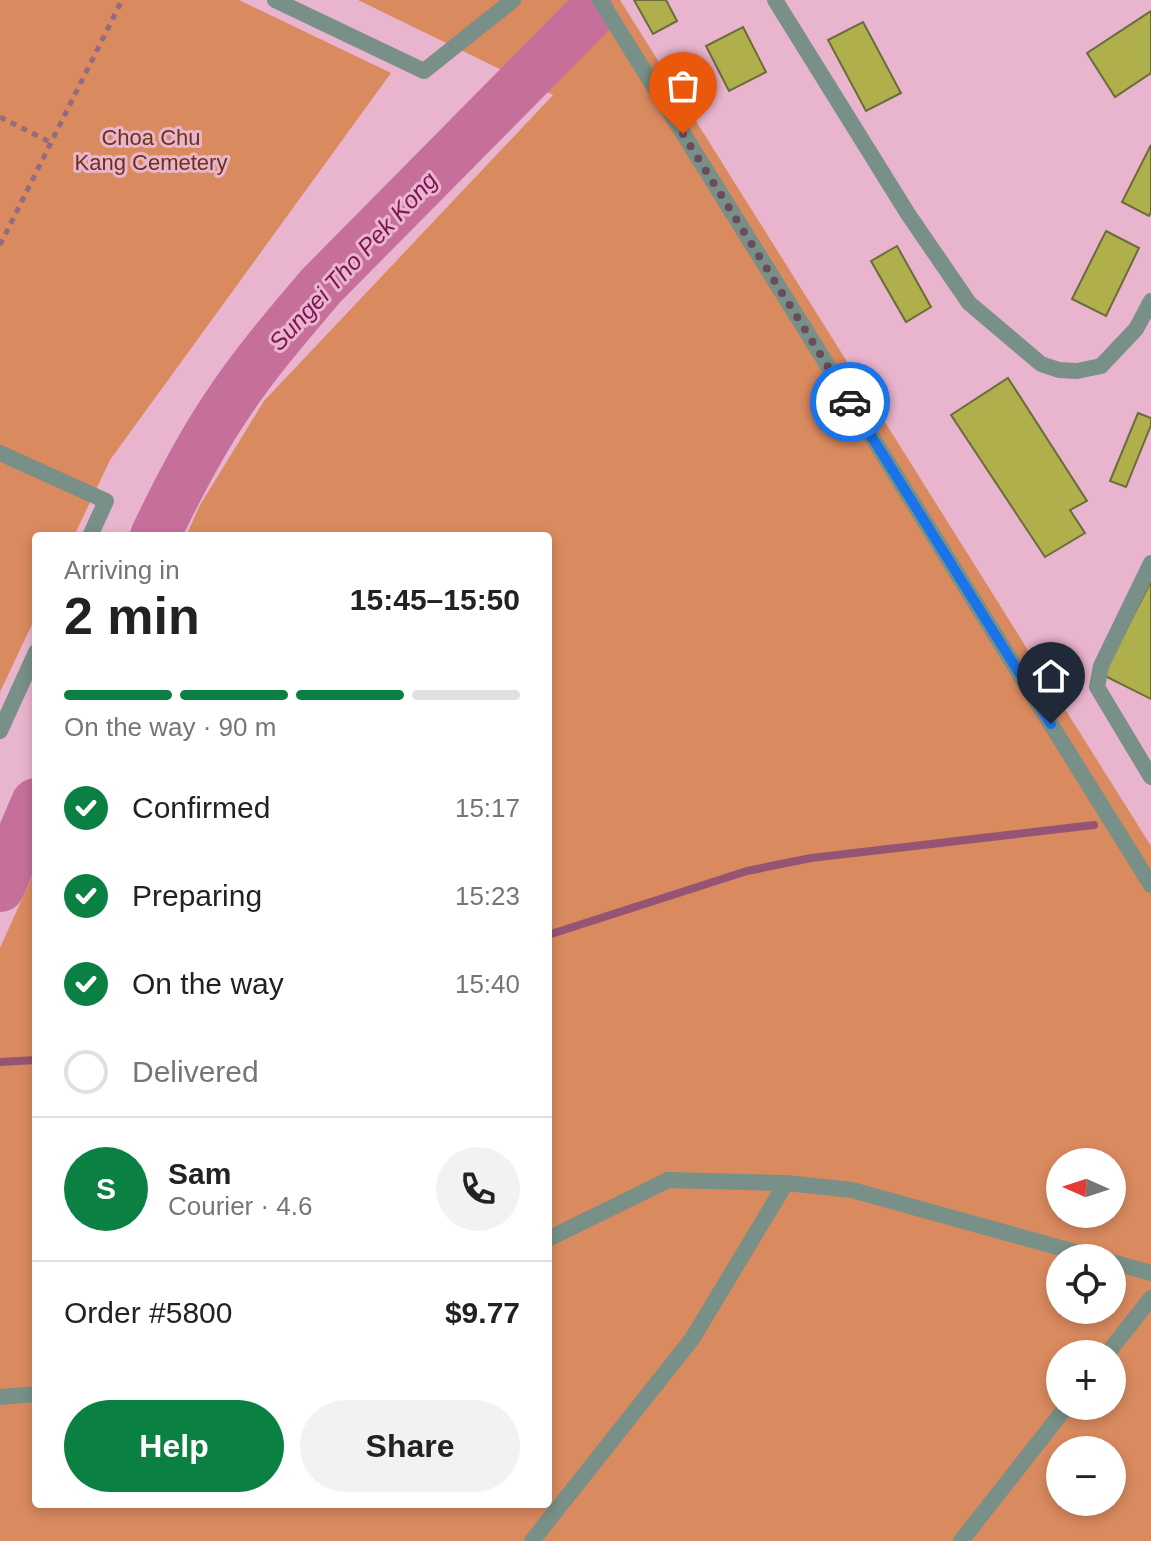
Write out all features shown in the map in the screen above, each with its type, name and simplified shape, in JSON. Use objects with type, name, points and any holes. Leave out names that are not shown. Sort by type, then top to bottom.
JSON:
[{"type":"lane","points":[[275,0],[424,71],[513,0]]},
{"type":"lane","points":[[600,0],[1151,885]]},
{"type":"lane","points":[[775,0],[908,214],[969,303],[1041,364],[1059,370],[1101,366],[1136,329],[1151,301]]},
{"type":"lane","points":[[0,453],[106,501],[92,532]]},
{"type":"lane","points":[[1151,563],[1101,666],[1097,687],[1151,777]]},
{"type":"lane","points":[[0,731],[32,661]]},
{"type":"lane","points":[[552,1235],[668,1180],[786,1183],[852,1190],[1047,1244]]},
{"type":"lane","points":[[532,1541],[692,1339],[786,1183]]},
{"type":"lane","points":[[1126,1266],[1151,1273]]},
{"type":"lane","points":[[1118,1340],[1151,1298]]},
{"type":"lane","points":[[0,1397],[32,1394]]},
{"type":"lane","points":[[961,1541],[1056,1420]]},
{"type":"path","points":[[0,245],[122,0]]},
{"type":"path","points":[[0,117],[50,142]]},
{"type":"green space","name":"Choa Chu Kang Cemetery","points":[[0,0],[239,0],[391,73],[110,460],[76,532],[32,532],[32,624],[0,692]]},
{"type":"green space","points":[[358,0],[620,0],[1151,846],[1151,1541],[0,1541],[0,948],[32,877],[32,1508],[552,1508],[552,532],[188,532],[200,505],[264,401],[553,95]]},
{"type":"building","points":[[634,0],[666,0],[677,21],[653,34]]},
{"type":"building","points":[[1151,11],[1151,73],[1115,97],[1087,53]]},
{"type":"building","points":[[863,22],[901,93],[866,111],[828,40]]},
{"type":"building","points":[[743,27],[766,72],[729,91],[706,46]]},
{"type":"building","points":[[1151,145],[1151,212],[1149,216],[1122,202]]},
{"type":"building","points":[[1106,231],[1139,248],[1106,316],[1072,299]]},
{"type":"building","points":[[897,246],[931,307],[906,322],[871,261]]},
{"type":"building","points":[[1008,378],[1087,501],[1070,510],[1085,533],[1045,557],[951,415]]},
{"type":"building","points":[[1138,413],[1151,418],[1151,425],[1126,487],[1110,481]]},
{"type":"building","points":[[1151,583],[1151,699],[1103,675]]},
{"type":"waterway","name":"Sungei Tho Pek Kong","points":[[157,532],[216,422],[284,330],[321,286],[590,14]]},
{"type":"waterway","name":"Sungei Tho Pek Kong","points":[[0,887],[32,812]]},
{"type":"waterway","points":[[552,934],[747,871],[811,858],[1094,825]]},
{"type":"waterway","points":[[0,1062],[32,1060]]},
{"type":"way so far","points":[[683,134],[850,402]]},
{"type":"route","points":[[850,402],[1051,724]]}]
